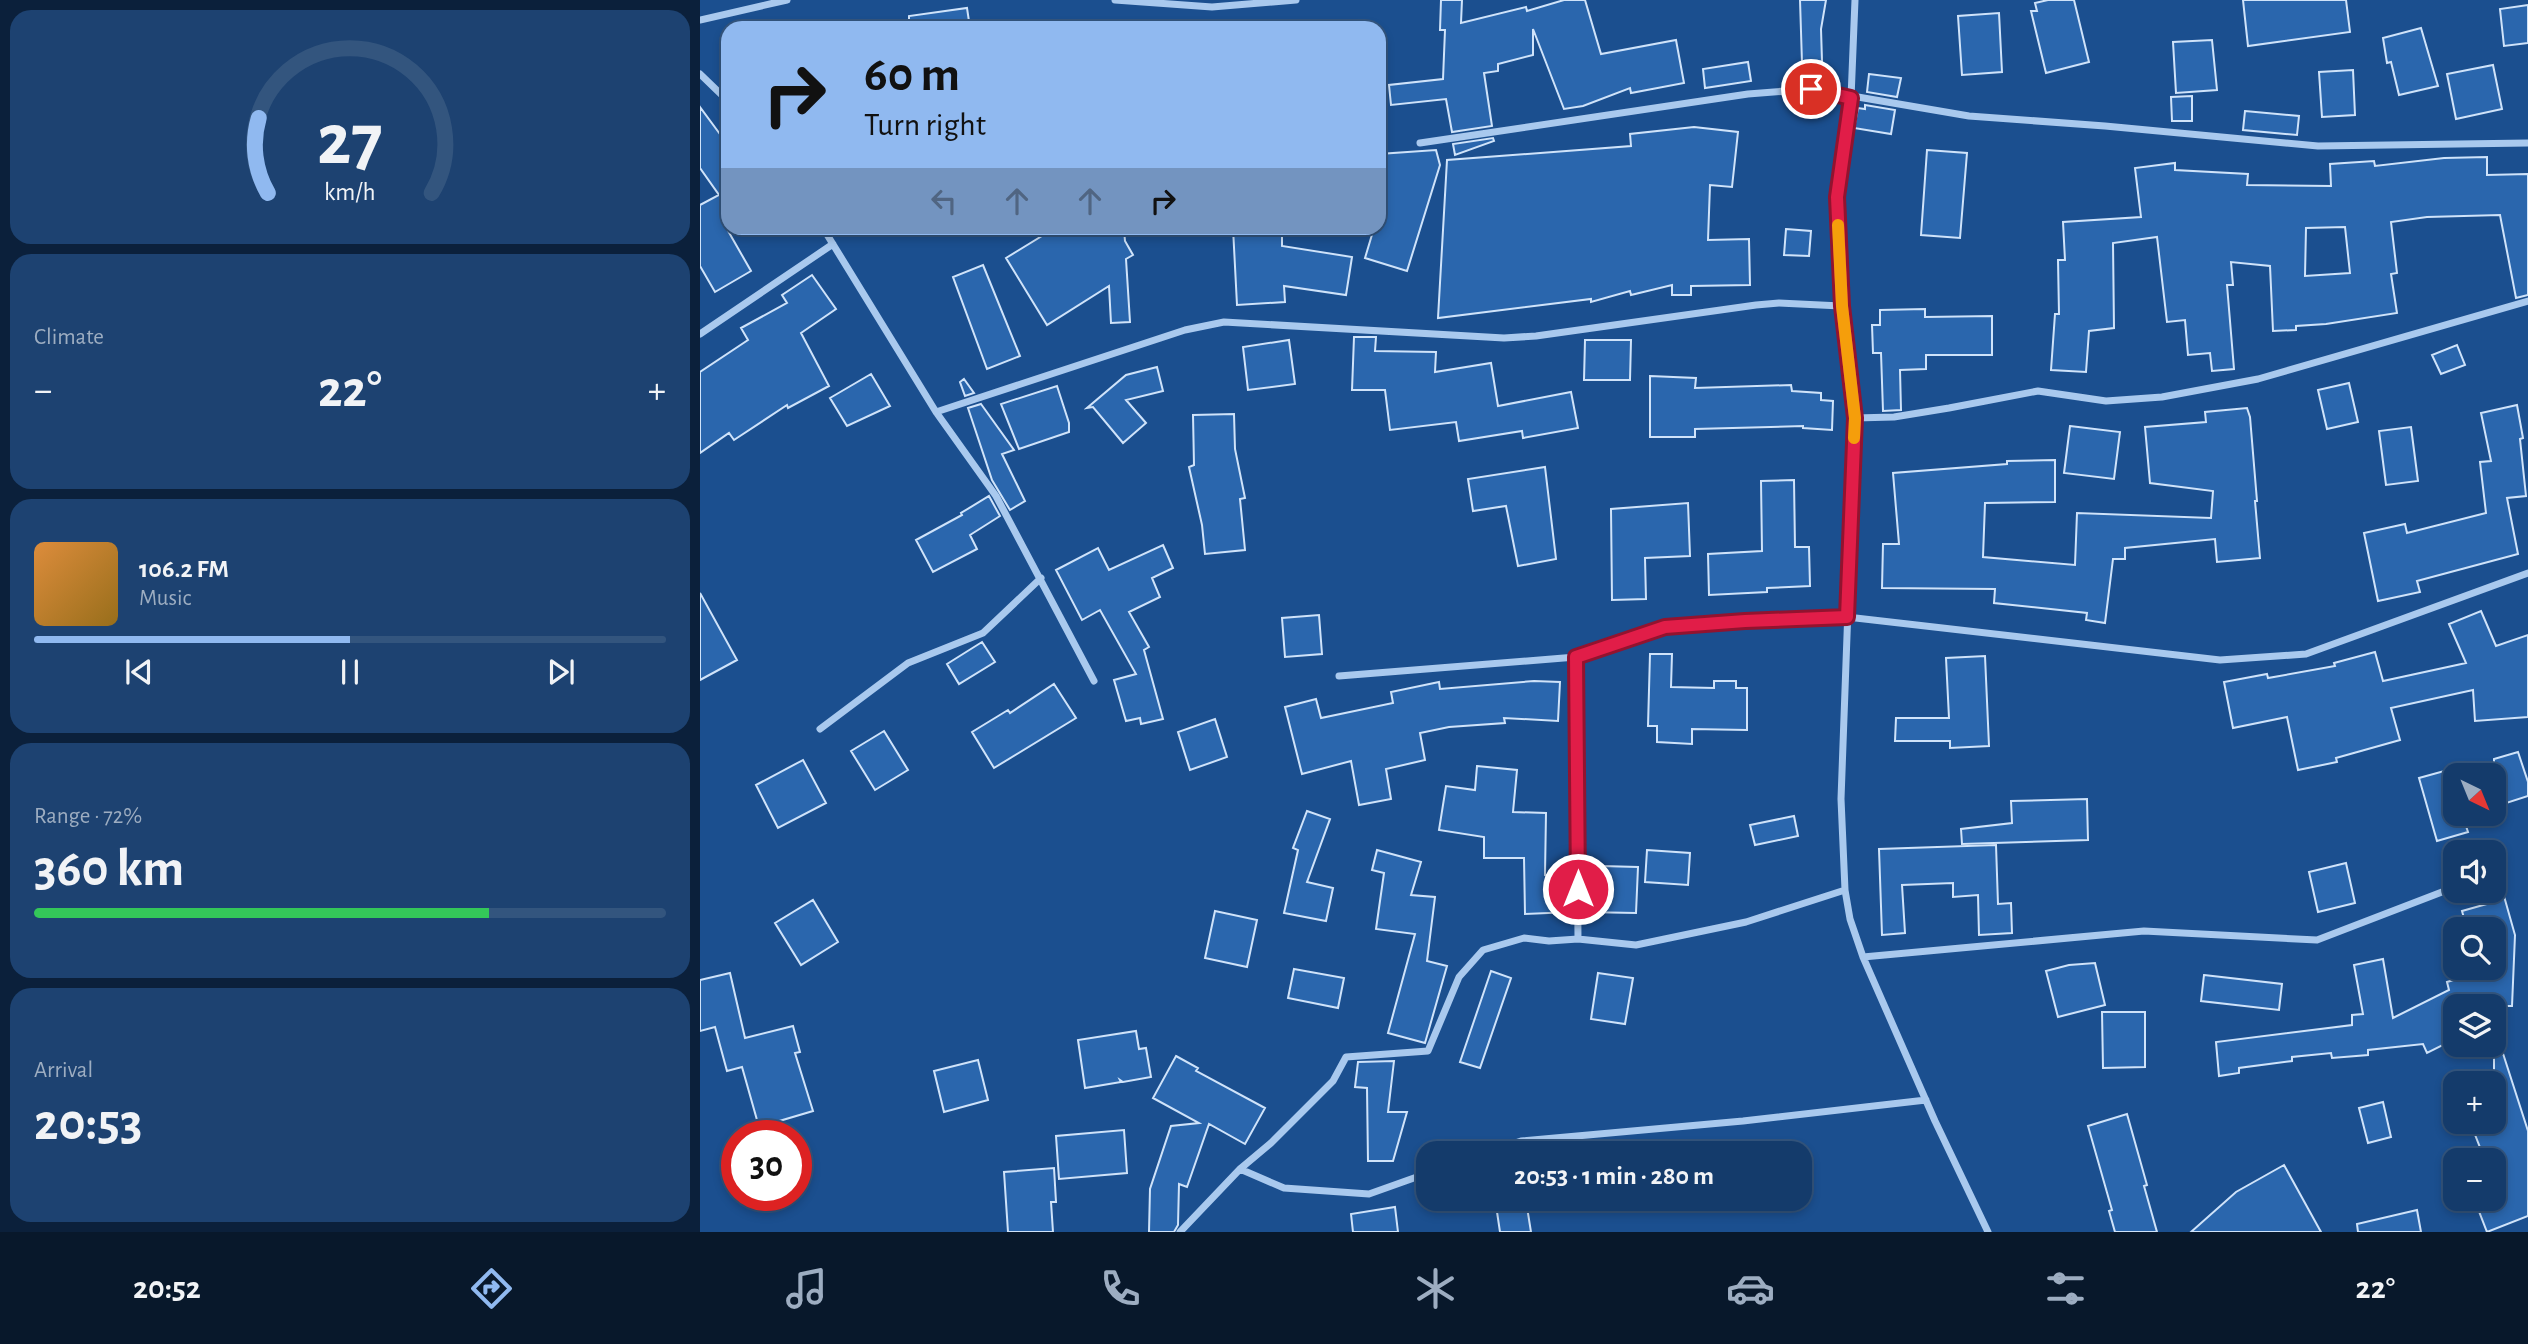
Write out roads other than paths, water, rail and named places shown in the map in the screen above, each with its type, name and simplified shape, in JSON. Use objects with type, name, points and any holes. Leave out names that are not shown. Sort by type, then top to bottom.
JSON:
[{"type":"street","points":[[700,20],[787,0]]},
{"type":"street","points":[[1115,0],[1212,7],[1296,0]]},
{"type":"street","points":[[1855,0],[1851,98],[1837,197],[1842,306],[1855,418],[1841,799],[1845,890],[1850,919],[1863,957],[1988,1232]]},
{"type":"street","points":[[700,74],[721,94]]},
{"type":"street","points":[[1420,143],[1748,94],[1811,89],[1851,98],[1969,116],[2318,146],[2528,142]]},
{"type":"street","points":[[827,235],[936,412],[996,496],[1094,681]]},
{"type":"street","points":[[700,334],[833,244]]},
{"type":"street","points":[[1855,418],[1935,411],[2038,391],[2106,401],[2162,397],[2259,379],[2528,301]]},
{"type":"street","points":[[936,412],[1185,330],[1224,322],[1504,338],[1536,336],[1756,305],[1779,303],[1842,306]]},
{"type":"street","points":[[1339,676],[1576,657],[1665,627],[1847,617],[2220,660],[2306,654],[2528,573]]},
{"type":"street","points":[[820,729],[908,663],[983,633],[1041,579]]},
{"type":"street","points":[[1576,657],[1578,939]]},
{"type":"street","points":[[1180,1232],[1240,1169],[1271,1143],[1333,1081],[1346,1058],[1428,1051],[1459,977],[1483,950],[1524,938],[1549,941],[1578,939],[1636,945],[1746,922],[1845,890]]},
{"type":"street","points":[[1863,957],[2144,932],[2317,940],[2443,892]]},
{"type":"street","points":[[1521,1141],[1743,1121],[1926,1100]]},
{"type":"street","points":[[1240,1169],[1283,1188],[1369,1194],[1416,1177]]}]
